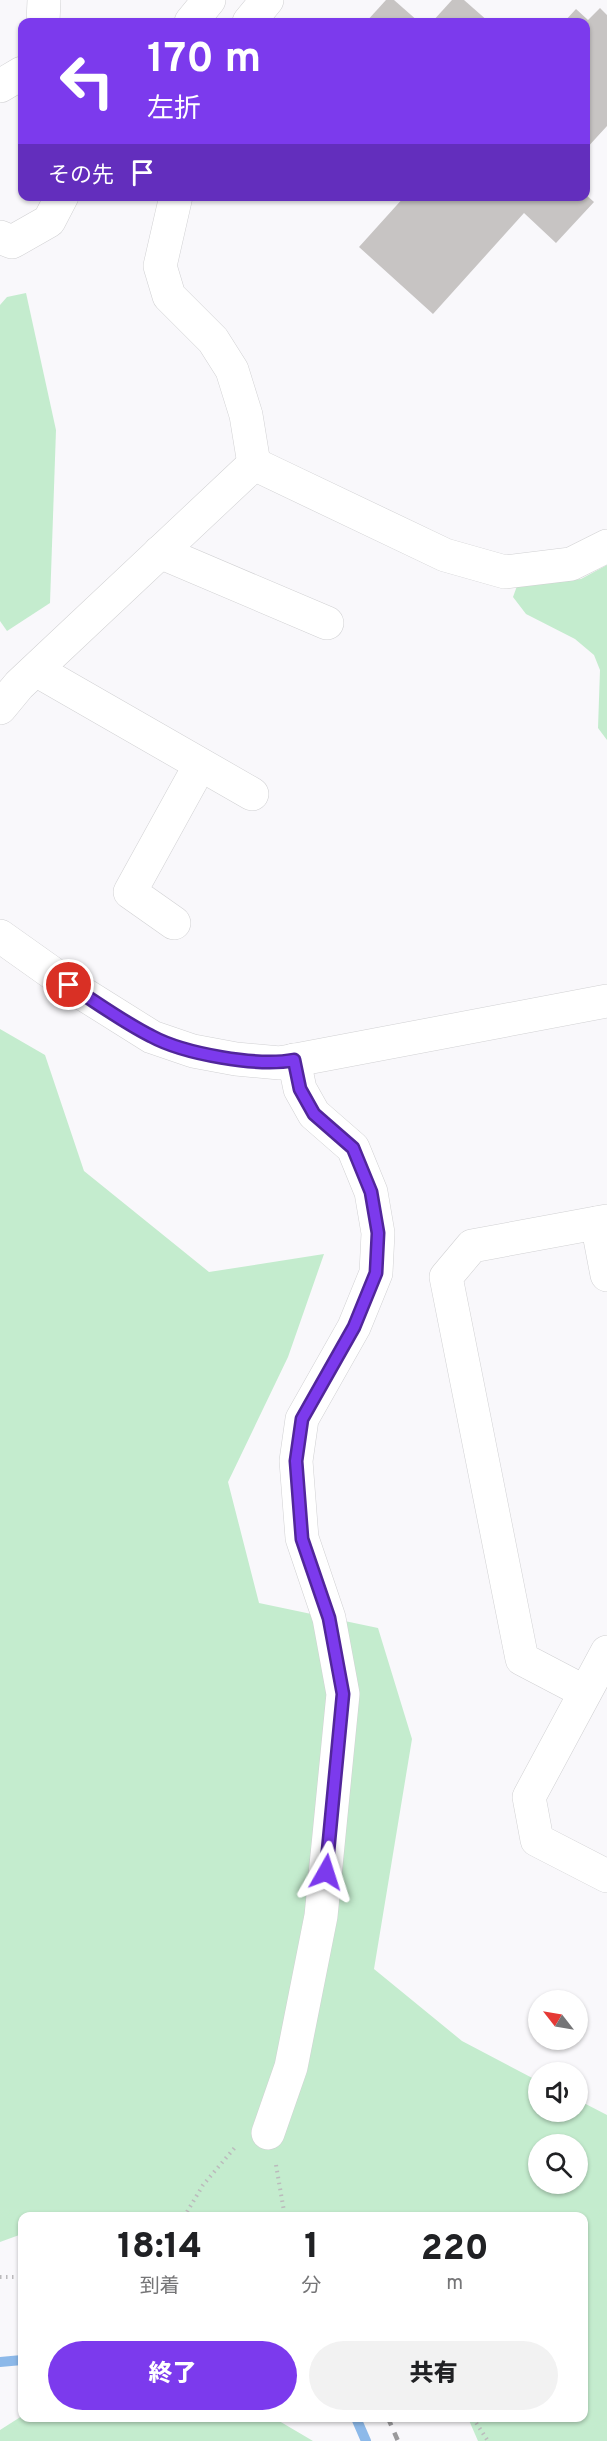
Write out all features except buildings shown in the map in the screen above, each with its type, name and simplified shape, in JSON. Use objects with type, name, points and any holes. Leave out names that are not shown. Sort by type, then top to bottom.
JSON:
[{"type":"street","points":[[43,18],[44,0]]},
{"type":"street","points":[[194,18],[209,0]]},
{"type":"street","points":[[252,18],[267,0]]},
{"type":"street","points":[[0,86],[18,75]]},
{"type":"street","points":[[0,237],[12,242],[50,221],[60,201]]},
{"type":"street","points":[[175,201],[160,266],[169,296],[213,340],[232,370],[246,415],[254,464]]},
{"type":"street","points":[[254,464],[445,555],[505,572],[572,564],[607,546]]},
{"type":"street","points":[[0,708],[36,670],[254,464]]},
{"type":"street","points":[[160,552],[327,623]]},
{"type":"street","points":[[36,670],[252,794]]},
{"type":"street","points":[[174,923],[130,892],[200,765]]},
{"type":"street","points":[[0,936],[69,985],[152,1037],[193,1051],[236,1059],[280,1063],[607,1001]]},
{"type":"street","points":[[268,2133],[291,2067],[321,1916],[343,1694],[329,1618],[302,1539],[296,1461],[302,1419],[354,1327],[376,1273],[378,1233],[371,1192],[353,1148],[314,1114],[300,1089],[294,1060]]},
{"type":"street","points":[[585,1692],[522,1659],[446,1277],[472,1246],[602,1222],[607,1275]]},
{"type":"street","points":[[607,1652],[529,1797],[537,1840],[607,1876]]},
{"type":"path","points":[[187,2212],[203,2185],[241,2140],[268,2133],[279,2177],[284,2212]]},
{"type":"path","points":[[0,2277],[18,2277]]},
{"type":"path","points":[[476,2422],[488,2441]]},
{"type":"green space","points":[[26,293],[56,430],[50,603],[7,631],[0,621],[0,305],[7,297]]},
{"type":"green space","points":[[607,565],[607,740],[598,728],[600,670],[594,655],[575,639],[526,614],[513,597],[517,586],[581,579]]},
{"type":"green space","points":[[0,1029],[45,1055],[84,1171],[209,1272],[324,1254],[288,1357],[228,1482],[259,1603],[378,1628],[412,1739],[374,1969],[462,2041],[528,2076],[528,2122],[588,2122],[588,2105],[607,2115],[607,2441],[478,2441],[470,2422],[588,2422],[588,2212],[18,2212],[18,2235],[0,2242]]},
{"type":"green space","points":[[18,2419],[18,2422],[281,2422],[313,2441],[0,2441],[0,2430]]},
{"type":"waterway","points":[[0,2362],[18,2360]]},
{"type":"waterway","points":[[358,2422],[366,2441]]},
{"type":"railway","points":[[390,2422],[398,2441]]},
{"type":"route","points":[[69,985],[152,1037],[193,1051],[236,1059],[280,1063],[294,1060],[300,1089],[314,1114],[353,1148],[371,1192],[378,1233],[376,1273],[354,1327],[302,1419],[296,1461],[302,1539],[329,1618],[343,1694],[326,1872]]}]
